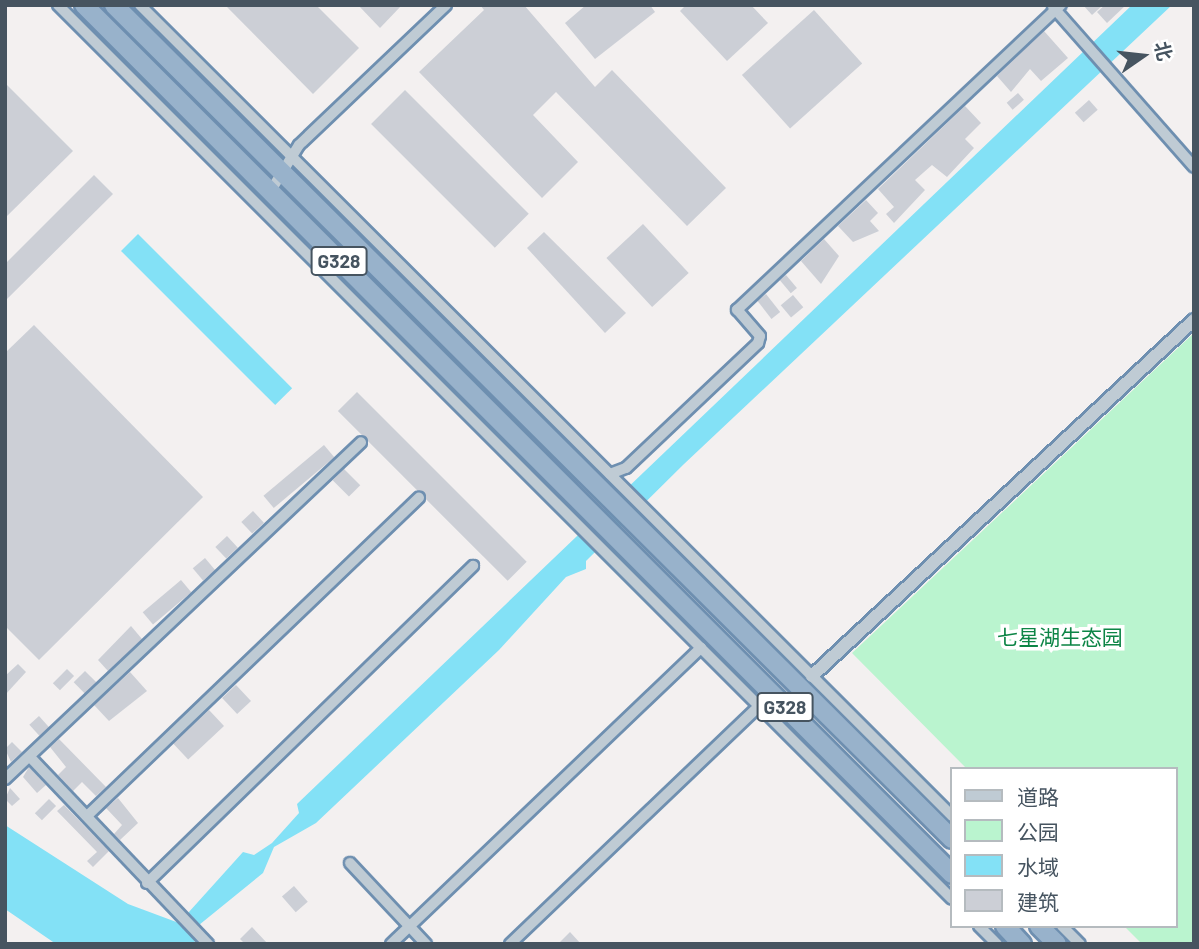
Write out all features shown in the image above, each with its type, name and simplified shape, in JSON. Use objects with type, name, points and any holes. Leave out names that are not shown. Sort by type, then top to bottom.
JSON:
[{"type":"highway","name":"G328","points":[[84,5],[270,192],[296,230],[587,522],[950,872]]},
{"type":"highway","name":"G328","points":[[114,5],[636,529],[950,837]]},
{"type":"highway","points":[[1007,928],[1022,944]]},
{"type":"highway","points":[[1041,928],[1056,944]]},
{"type":"street","points":[[58,5],[296,230]]},
{"type":"street","points":[[140,5],[950,815]]},
{"type":"street","points":[[270,192],[290,157],[446,5]]},
{"type":"street","points":[[610,474],[626,468],[758,343],[760,336],[737,310],[1056,7],[1083,43],[1194,167]]},
{"type":"street","points":[[812,676],[1194,320]]},
{"type":"street","points":[[5,779],[361,442]]},
{"type":"street","points":[[87,816],[419,498]]},
{"type":"street","points":[[613,548],[701,648],[950,897]]},
{"type":"street","points":[[147,883],[473,566]]},
{"type":"street","points":[[391,944],[701,648]]},
{"type":"street","points":[[510,944],[759,706]]},
{"type":"street","points":[[30,757],[147,883],[207,943]]},
{"type":"street","points":[[350,863],[426,944]]},
{"type":"street","points":[[981,928],[997,944]]},
{"type":"street","points":[[1064,928],[1080,944]]},
{"type":"green space","name":"七星湖生态园","points":[[1194,333],[1194,944],[1142,944],[1126,928],[1178,928],[1178,767],[965,767],[852,653]]},
{"type":"water","points":[[1132,5],[1172,5],[684,464],[586,561],[586,569],[566,577],[499,650],[316,823],[274,847],[263,873],[199,925],[194,944],[56,944],[5,909],[5,825],[128,904],[179,923],[243,852],[254,855],[272,843],[299,813],[297,804]]},
{"type":"water","points":[[138,234],[292,388],[275,405],[121,251]]},
{"type":"building","points":[[225,5],[316,5],[359,48],[313,94]]},
{"type":"building","points":[[358,5],[402,5],[380,28]]},
{"type":"building","points":[[480,5],[524,5],[595,87],[612,70],[726,188],[687,226],[556,92],[533,115],[578,162],[542,198],[419,72],[484,10]]},
{"type":"building","points":[[586,5],[650,5],[655,12],[595,59],[565,23]]},
{"type":"building","points":[[686,5],[751,5],[768,23],[727,61],[680,11]]},
{"type":"building","points":[[1083,5],[1103,5],[1092,15]]},
{"type":"building","points":[[1105,5],[1126,5],[1107,23],[1097,12]]},
{"type":"building","points":[[814,10],[862,64],[790,128],[742,75]]},
{"type":"building","points":[[1044,31],[1068,58],[1041,81],[1030,69],[1011,92],[997,76]]},
{"type":"building","points":[[5,83],[73,151],[5,218]]},
{"type":"building","points":[[405,90],[529,214],[495,248],[371,124]]},
{"type":"building","points":[[1018,93],[1024,100],[1013,110],[1007,103]]},
{"type":"building","points":[[1089,100],[1098,110],[1084,122],[1075,113]]},
{"type":"building","points":[[965,106],[981,123],[965,139],[974,148],[947,177],[932,165],[915,180],[925,190],[894,223],[886,214],[894,207],[878,189]]},
{"type":"building","points":[[94,175],[113,194],[5,301],[5,264]]},
{"type":"building","points":[[866,200],[878,213],[870,221],[879,231],[853,242],[838,226]]},
{"type":"building","points":[[643,224],[689,273],[652,307],[606,258]]},
{"type":"building","points":[[544,232],[626,313],[605,333],[527,248]]},
{"type":"building","points":[[824,239],[839,256],[821,284],[801,261]]},
{"type":"building","points":[[786,275],[797,288],[791,293],[780,280]]},
{"type":"building","points":[[766,294],[780,312],[771,319],[757,301]]},
{"type":"building","points":[[793,295],[803,307],[791,318],[781,305]]},
{"type":"building","points":[[34,325],[203,497],[39,660],[5,626],[5,353]]},
{"type":"building","points":[[357,392],[527,562],[508,581],[338,411]]},
{"type":"building","points":[[324,445],[334,457],[274,508],[263,496]]},
{"type":"building","points":[[344,469],[360,485],[349,497],[333,480]]},
{"type":"building","points":[[253,511],[264,523],[252,534],[241,522]]},
{"type":"building","points":[[227,536],[238,548],[226,559],[215,547]]},
{"type":"building","points":[[205,558],[215,570],[203,581],[193,568]]},
{"type":"building","points":[[181,580],[191,592],[153,624],[143,612]]},
{"type":"building","points":[[131,626],[142,639],[108,671],[98,660]]},
{"type":"building","points":[[18,664],[26,672],[5,695],[5,676]]},
{"type":"building","points":[[67,669],[74,676],[60,690],[53,683]]},
{"type":"building","points":[[85,671],[96,682],[85,694],[74,682]]},
{"type":"building","points":[[130,672],[147,691],[109,721],[94,705]]},
{"type":"building","points":[[236,685],[251,701],[237,714],[222,698]]},
{"type":"building","points":[[209,710],[224,726],[188,760],[173,743]]},
{"type":"building","points":[[39,716],[49,727],[39,736],[29,725]]},
{"type":"building","points":[[59,739],[106,787],[96,796],[82,782],[73,791],[58,775],[66,767],[50,747]]},
{"type":"building","points":[[12,742],[22,752],[11,762],[5,749]]},
{"type":"building","points":[[29,767],[46,785],[37,793],[23,777]]},
{"type":"building","points":[[10,788],[20,799],[12,806],[5,799]]},
{"type":"building","points":[[118,798],[138,823],[120,840],[114,834],[122,825],[106,808]]},
{"type":"building","points":[[49,799],[56,806],[42,820],[35,813]]},
{"type":"building","points":[[64,805],[109,851],[93,867],[87,861],[97,852],[57,811]]},
{"type":"building","points":[[294,886],[308,902],[296,912],[282,896]]},
{"type":"building","points":[[252,927],[268,944],[245,944],[240,939]]},
{"type":"building","points":[[570,932],[581,944],[558,944]]}]
